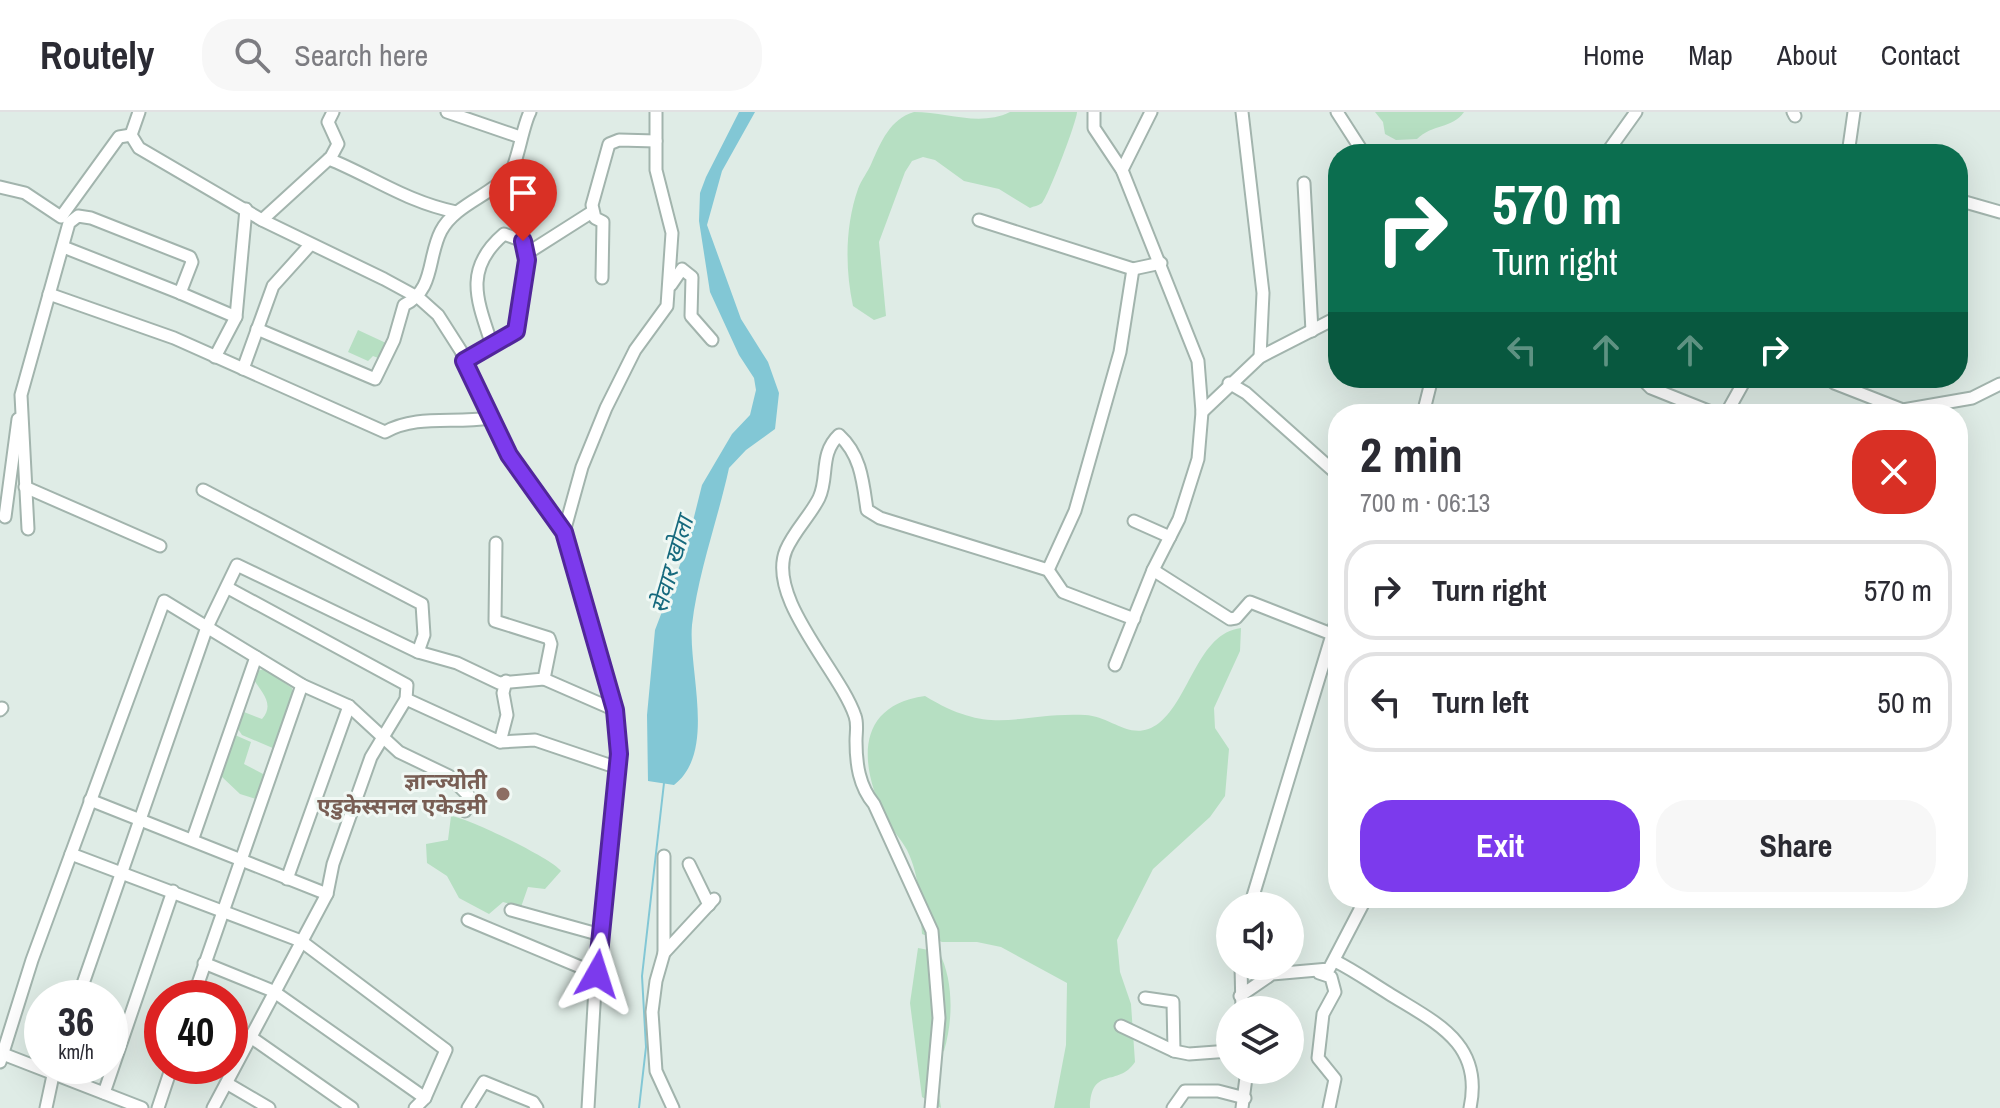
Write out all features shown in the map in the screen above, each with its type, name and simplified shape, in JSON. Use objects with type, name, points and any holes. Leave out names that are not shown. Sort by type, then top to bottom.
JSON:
[{"type":"street","points":[[131,135],[139,112]]},
{"type":"street","points":[[262,220],[329,159],[338,144],[328,122],[333,112]]},
{"type":"street","points":[[447,112],[520,137]]},
{"type":"street","points":[[257,329],[375,379],[394,340],[404,305],[419,298],[442,230],[456,212],[480,200],[511,175],[530,112]]},
{"type":"street","points":[[564,532],[582,467],[606,408],[635,350],[667,306],[672,233],[656,170],[656,112]]},
{"type":"street","points":[[1094,112],[1094,128],[1122,170],[1198,361],[1202,412],[1198,459],[1170,537],[1153,570],[1115,665]]},
{"type":"street","points":[[1122,170],[1151,112]]},
{"type":"street","points":[[1242,112],[1262,278],[1260,357]]},
{"type":"street","points":[[1337,112],[1358,144]]},
{"type":"street","points":[[1613,144],[1636,112]]},
{"type":"street","points":[[1849,144],[1854,112]]},
{"type":"street","points":[[0,187],[25,193],[61,217],[119,137],[131,135]]},
{"type":"street","points":[[131,135],[139,148],[262,220],[419,298],[438,315],[509,455],[564,532],[615,710],[618,768],[597,974],[588,1108]]},
{"type":"street","points":[[526,254],[592,212],[609,144],[619,140],[656,141]]},
{"type":"street","points":[[329,159],[384,188],[428,206],[456,212]]},
{"type":"street","points":[[1304,183],[1312,331]]},
{"type":"street","points":[[1968,203],[2000,212]]},
{"type":"street","points":[[215,357],[236,317],[246,209]]},
{"type":"street","points":[[592,212],[603,222],[602,278]]},
{"type":"street","points":[[5,517],[21,395],[69,223],[78,216],[91,218],[190,257],[191,268],[180,293]]},
{"type":"street","points":[[979,220],[1133,269],[1161,263]]},
{"type":"street","points":[[464,361],[492,345],[516,331],[526,254],[523,241],[504,234],[488,248],[478,271],[476,300],[492,345]]},
{"type":"street","points":[[243,369],[273,286],[310,245]]},
{"type":"street","points":[[66,248],[236,317]]},
{"type":"street","points":[[1048,570],[1075,511],[1120,352],[1132,291],[1133,269]]},
{"type":"street","points":[[670,285],[681,270],[688,270],[694,281],[691,316],[712,340]]},
{"type":"street","points":[[49,294],[174,338],[385,432],[402,422],[489,418]]},
{"type":"street","points":[[1202,412],[1229,383],[1260,357],[1328,322]]},
{"type":"street","points":[[1229,383],[1246,393],[1328,466]]},
{"type":"street","points":[[1942,404],[1961,401],[2000,384]]},
{"type":"street","points":[[1651,388],[1691,404]]},
{"type":"street","points":[[1847,388],[1888,404]]},
{"type":"street","points":[[21,395],[28,529]]},
{"type":"street","points":[[931,1108],[939,1018],[932,931],[874,804],[861,786],[856,717],[825,658],[796,613],[785,581],[783,559],[787,547],[820,496],[824,461],[839,435],[861,466],[867,510],[880,518],[1048,570],[1063,592],[1134,619]]},
{"type":"street","points":[[25,487],[160,546]]},
{"type":"street","points":[[203,490],[422,604],[424,635],[418,652]]},
{"type":"street","points":[[1134,521],[1170,537]]},
{"type":"street","points":[[496,543],[495,621],[549,638],[551,644],[544,679]]},
{"type":"street","points":[[84,980],[207,627],[237,565],[418,652],[457,663],[499,683],[544,679],[615,710]]},
{"type":"street","points":[[1153,570],[1230,619],[1236,618],[1250,602],[1328,633]]},
{"type":"street","points":[[228,588],[407,685],[406,699],[381,736],[333,864],[327,894],[273,991],[248,1046]]},
{"type":"street","points":[[24,1063],[2,1058],[32,960],[164,601],[302,685],[349,706],[399,752],[462,786],[471,798],[465,811]]},
{"type":"street","points":[[1254,892],[1328,653]]},
{"type":"street","points":[[193,838],[256,657]]},
{"type":"street","points":[[500,742],[507,715],[503,693],[506,681]]},
{"type":"street","points":[[199,980],[302,685]]},
{"type":"street","points":[[406,699],[500,742],[535,740],[618,768]]},
{"type":"street","points":[[287,879],[349,706]]},
{"type":"street","points":[[90,800],[193,838],[327,894]]},
{"type":"street","points":[[71,854],[301,941],[446,1050],[425,1098],[415,1108]]},
{"type":"street","points":[[664,856],[664,953],[656,981],[653,1023],[658,1079],[673,1108]]},
{"type":"street","points":[[664,953],[712,902],[689,864]]},
{"type":"street","points":[[104,1093],[173,891]]},
{"type":"street","points":[[1319,973],[1329,969],[1335,961],[1343,938],[1360,908]]},
{"type":"street","points":[[511,910],[601,935]]},
{"type":"street","points":[[468,920],[597,974]]},
{"type":"street","points":[[1335,961],[1410,1002],[1460,1045],[1474,1090],[1470,1108]]},
{"type":"street","points":[[204,963],[273,991],[425,1098]]},
{"type":"street","points":[[1240,996],[1272,974],[1319,973],[1331,977],[1335,992],[1323,1014],[1318,1058],[1335,1079],[1329,1108]]},
{"type":"street","points":[[1240,996],[1241,980]]},
{"type":"street","points":[[1145,998],[1173,1002],[1174,1051]]},
{"type":"street","points":[[1121,1026],[1174,1051],[1189,1054],[1216,1052]]},
{"type":"street","points":[[252,1038],[352,1108]]},
{"type":"street","points":[[468,1108],[484,1082],[533,1102],[537,1108]]},
{"type":"street","points":[[46,1108],[50,1084]]},
{"type":"street","points":[[84,1084],[142,1108]]},
{"type":"street","points":[[158,1108],[166,1084]]},
{"type":"street","points":[[213,1108],[228,1084],[269,1108]]},
{"type":"street","points":[[1173,1108],[1185,1091],[1218,1091],[1244,1103]]},
{"type":"green space","points":[[914,112],[975,119],[1010,112],[1077,112],[1045,198],[1042,203],[1030,208],[999,189],[964,181],[935,160],[923,157],[912,161],[879,242],[886,316],[874,320],[853,306],[848,262],[851,218],[859,186],[883,139],[899,120]]},
{"type":"green space","points":[[1375,112],[1464,112],[1454,121],[1417,139],[1396,140],[1385,134],[1383,122]]},
{"type":"green space","points":[[358,330],[386,343],[378,358],[373,356],[368,361],[348,352]]},
{"type":"green space","points":[[1241,628],[1240,651],[1214,708],[1215,728],[1229,749],[1225,796],[1210,817],[1153,869],[1117,940],[1120,972],[1131,1004],[1135,1062],[1128,1070],[1095,1086],[1090,1108],[1054,1108],[1066,1045],[1067,983],[1001,947],[977,942],[942,942],[922,934],[915,870],[905,846],[886,819],[871,780],[869,742],[874,726],[885,712],[902,702],[925,696],[949,709],[987,720],[1085,715],[1131,730],[1149,729],[1170,712],[1214,642],[1226,633]]},
{"type":"green space","points":[[264,669],[292,688],[292,697],[275,749],[242,735],[236,726],[244,712],[262,719],[266,714],[266,699],[254,680],[257,671]]},
{"type":"green space","points":[[235,735],[251,742],[244,764],[265,775],[256,799],[240,794],[221,776]]},
{"type":"green space","points":[[451,816],[509,839],[561,871],[545,889],[528,887],[521,907],[503,902],[489,914],[459,898],[447,876],[427,863],[426,844],[448,840]]},
{"type":"green space","points":[[918,948],[939,952],[950,988],[950,1014],[944,1051],[933,1055],[941,1108],[922,1097],[910,1003]]},
{"type":"water","points":[[739,112],[755,112],[722,171],[707,225],[741,319],[768,362],[779,393],[775,429],[746,450],[729,468],[692,625],[698,732],[687,770],[674,785],[648,781],[647,715],[655,630],[686,549],[702,485],[732,434],[750,415],[756,390],[754,378],[739,355],[710,292],[699,221],[700,193]]},
{"type":"waterway","name":"सेवार खोला","points":[[639,1108],[646,1047],[642,976],[664,783]]},
{"type":"place","name":"ज्ञान्ज्योती एडुकेस्सनल एकेडमी","points":[[503,794]]},
{"type":"route","points":[[523,241],[527,260],[516,331],[464,361],[509,455],[564,532],[593,624],[615,710],[619,754],[597,974]]}]
